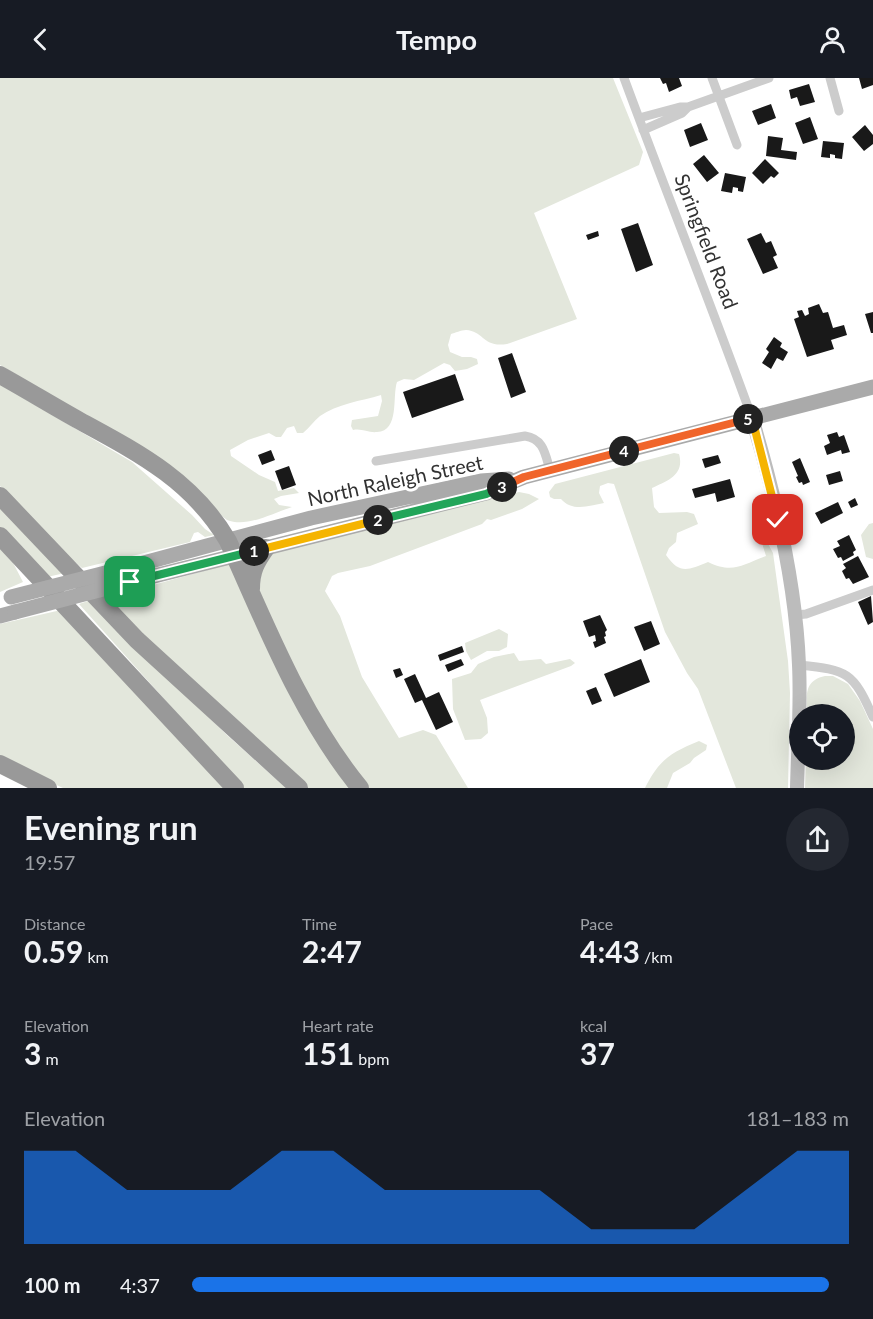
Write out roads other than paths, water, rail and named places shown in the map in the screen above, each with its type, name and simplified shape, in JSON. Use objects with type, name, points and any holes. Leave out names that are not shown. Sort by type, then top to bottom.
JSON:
[{"type":"highway","points":[[0,375],[122,443],[176,479],[198,499],[215,520],[231,549],[298,693],[360,788]]},
{"type":"highway","points":[[0,496],[137,640],[299,788]]},
{"type":"highway","points":[[0,536],[235,788]]},
{"type":"highway","points":[[251,591],[251,575],[255,564],[266,548]]},
{"type":"highway","points":[[0,764],[48,788]]},
{"type":"main road","points":[[524,477],[873,387]]},
{"type":"main road","points":[[752,418],[778,520],[795,615],[799,665],[797,788]]},
{"type":"main road","name":"North Raleigh Street","points":[[0,616],[130,582],[231,549],[312,518],[470,483],[524,477]]},
{"type":"main road","name":"North Raleigh Street","points":[[5,598],[125,567],[231,549],[266,548],[486,494],[524,477]]},
{"type":"street","name":"Springfield Road","points":[[624,78],[752,418]]},
{"type":"street","points":[[712,78],[737,145]]},
{"type":"street","points":[[639,118],[688,107],[769,78]]},
{"type":"street","points":[[830,78],[838,111]]},
{"type":"street","points":[[644,129],[682,113],[688,107]]},
{"type":"street","points":[[376,461],[525,436],[539,440],[550,470]]},
{"type":"street","points":[[795,615],[806,614],[873,590]]},
{"type":"street","points":[[799,665],[827,668],[849,676],[858,685],[873,717]]}]
